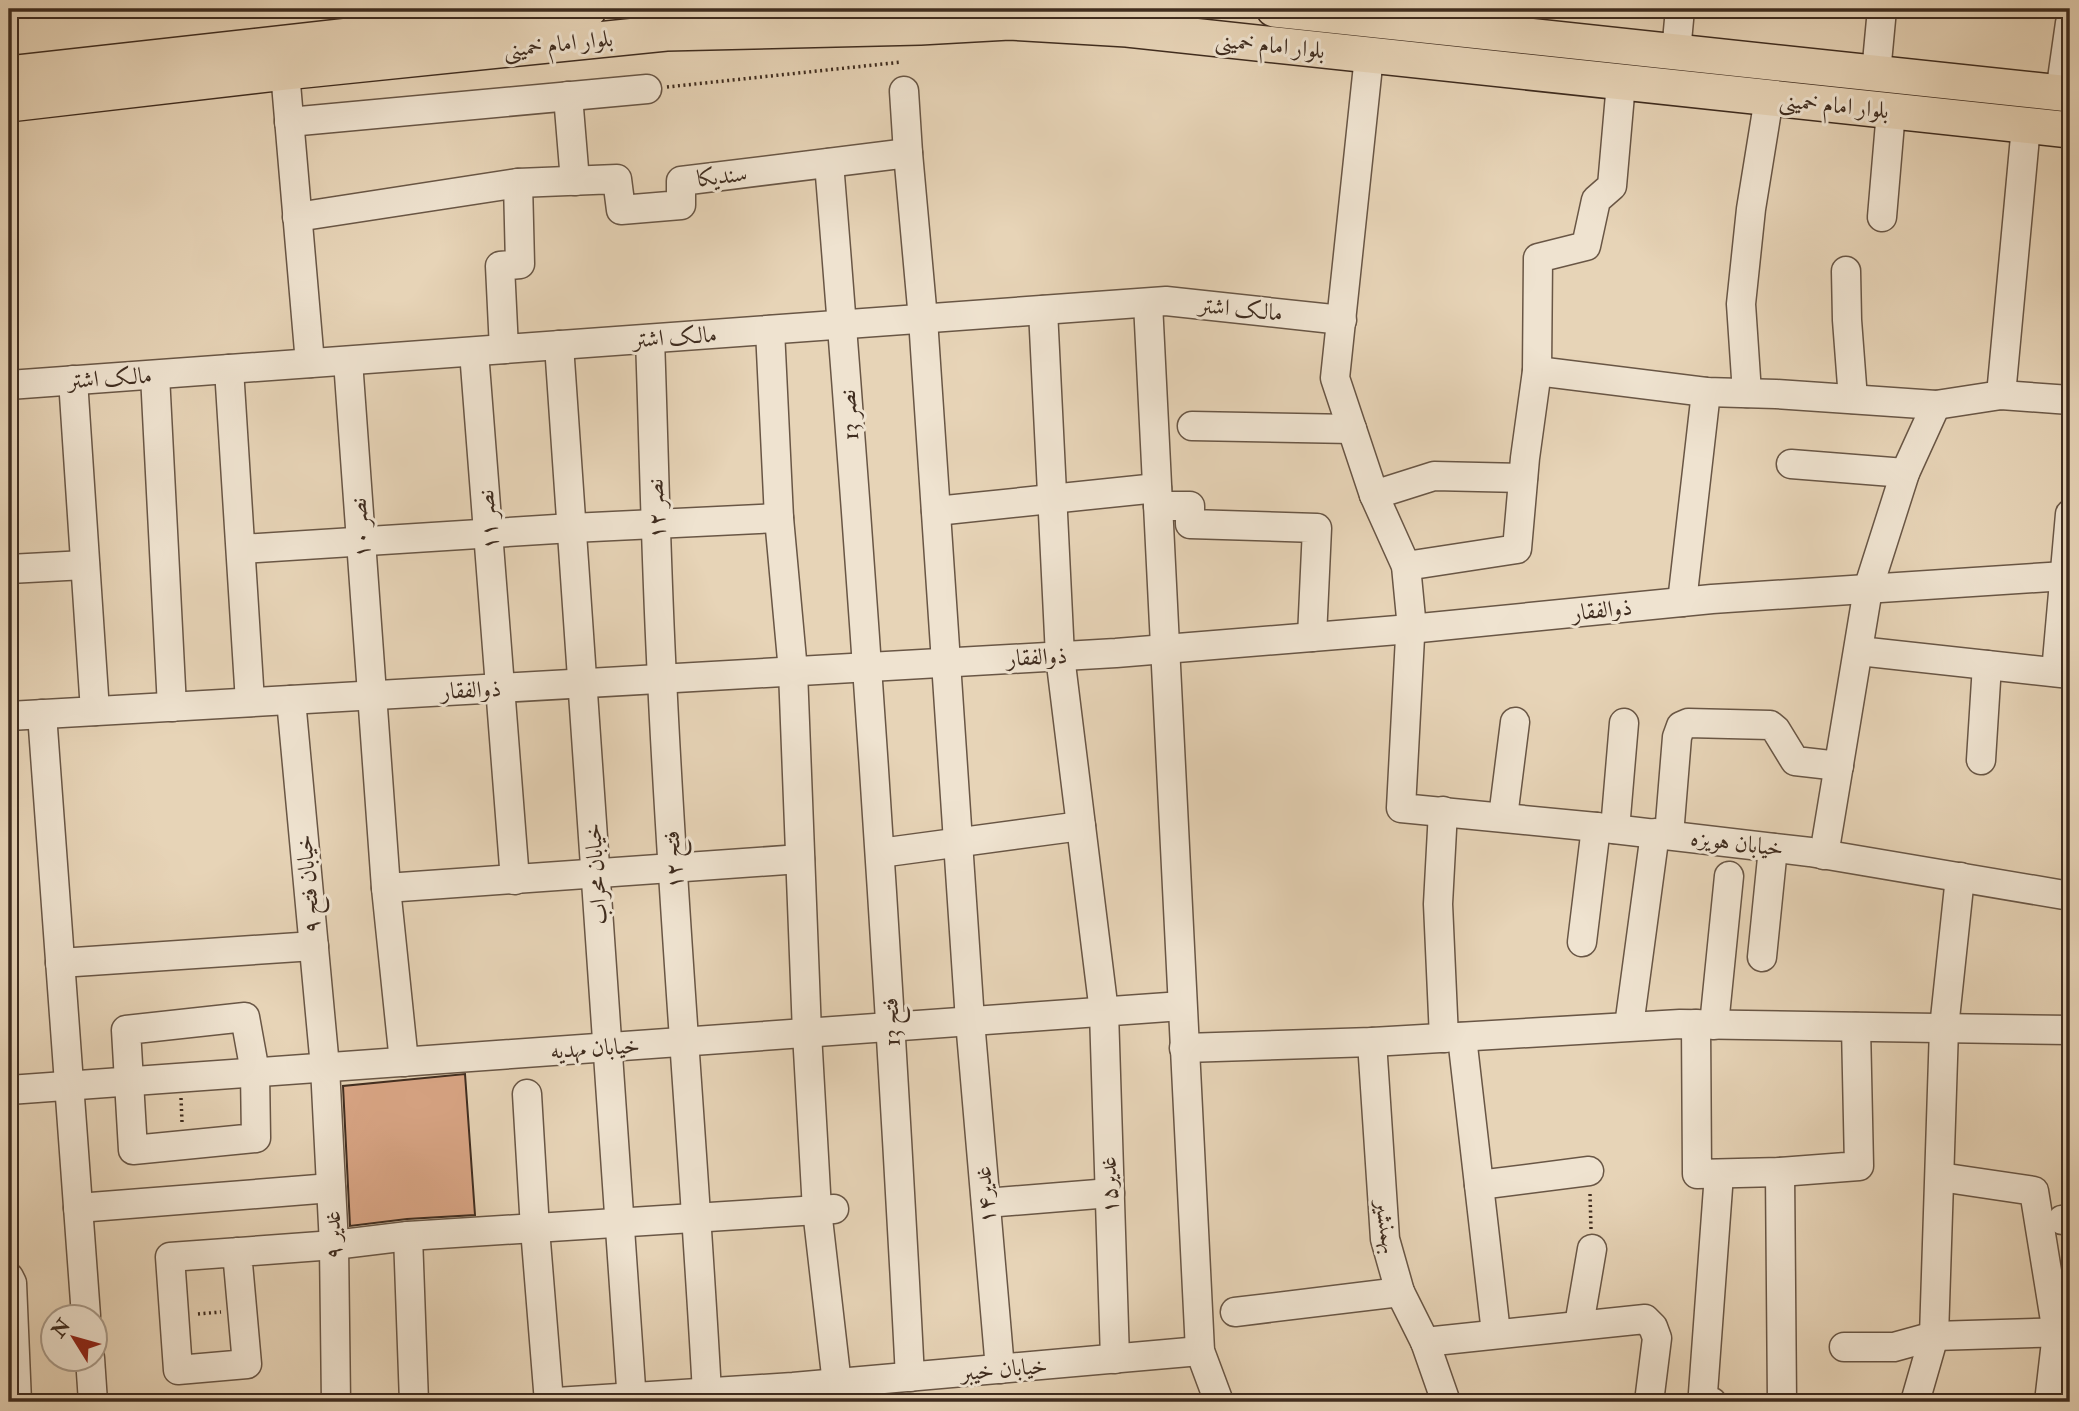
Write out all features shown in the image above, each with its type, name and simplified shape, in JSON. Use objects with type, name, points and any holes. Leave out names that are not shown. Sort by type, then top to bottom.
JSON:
[{"type":"main road","name":"بلوار امام خمینی","points":[[9,74],[589,9]]},
{"type":"main road","name":"بلوار امام خمینی","points":[[1275,9],[1385,15],[1676,52],[2065,94]]},
{"type":"main road","name":"بلوار امام خمینی","points":[[9,104],[285,72],[666,33],[866,19],[1009,22],[1127,29],[2070,130]]},
{"type":"street","points":[[1676,52],[1680,9]]},
{"type":"street","points":[[1876,9],[1876,73]]},
{"type":"street","points":[[2065,94],[2070,23]]},
{"type":"street","points":[[1369,56],[1335,378],[1374,495],[1406,566],[1410,629]]},
{"type":"street","points":[[285,72],[310,363]]},
{"type":"street","points":[[1406,566],[1517,549],[1537,371],[1538,258],[1586,246],[1596,200],[1612,186],[1621,83]]},
{"type":"street","points":[[289,122],[648,89]]},
{"type":"street","points":[[904,91],[923,319]]},
{"type":"street","points":[[568,96],[575,181]]},
{"type":"street","points":[[1748,393],[1741,304],[1751,209],[1769,98]]},
{"type":"street","points":[[1882,217],[1891,111]]},
{"type":"street","points":[[2001,396],[2026,125]]},
{"type":"street","name":"سندیکا","points":[[297,217],[518,183],[617,179],[621,210],[681,205],[681,181],[908,153]]},
{"type":"street","name":"نصر 13","points":[[829,163],[868,667]]},
{"type":"street","points":[[504,349],[500,266],[520,264],[518,183]]},
{"type":"street","points":[[1846,271],[1853,399]]},
{"type":"street","name":"مالک اشتر","points":[[9,385],[1166,301],[1342,320]]},
{"type":"street","points":[[1147,303],[1200,1351],[1219,1402]]},
{"type":"street","name":"غدیر۱۵","points":[[1043,310],[1060,656],[1104,1012],[1115,1359]]},
{"type":"street","name":"غدیر۱۴","points":[[923,319],[970,1021],[1000,1369]]},
{"type":"street","points":[[770,330],[779,518],[793,671],[807,1033],[825,1210],[838,1384]]},
{"type":"street","name":"نصر ۱۲","points":[[650,339],[662,679]]},
{"type":"street","name":"خیابان محراب","points":[[559,345],[632,1400]]},
{"type":"street","name":"نصر ۱۱","points":[[474,352],[515,880]]},
{"type":"street","name":"نصر ۱۰","points":[[348,361],[386,888],[404,1062]]},
{"type":"street","points":[[229,369],[250,702]]},
{"type":"street","points":[[1537,371],[1706,392],[1936,405],[2001,396],[2070,400]]},
{"type":"street","points":[[155,374],[172,707]]},
{"type":"street","points":[[73,380],[95,711]]},
{"type":"street","points":[[1682,602],[1706,392]]},
{"type":"street","points":[[1824,855],[1868,589],[1905,473],[1936,405]]},
{"type":"street","points":[[1192,426],[1352,429]]},
{"type":"street","points":[[1791,464],[1905,473]]},
{"type":"street","points":[[1374,495],[1434,476],[1523,478]]},
{"type":"street","points":[[936,511],[1052,499],[1158,497],[1190,506],[1189,524],[1317,528],[1312,637]]},
{"type":"street","points":[[1859,651],[2063,673],[2065,576],[2070,515]]},
{"type":"street","points":[[241,549],[779,518]]},
{"type":"street","points":[[9,569],[85,565]]},
{"type":"street","name":"ذوالفقار","points":[[9,716],[1166,649],[1410,629],[1682,602],[2065,576]]},
{"type":"street","name":"خیابان هویزه","points":[[1410,629],[1401,808],[1773,848],[2070,896]]},
{"type":"street","points":[[1981,760],[1987,665]]},
{"type":"street","name":"فتح 13","points":[[868,667],[892,1027],[910,1377]]},
{"type":"street","name":"فتح ۱۲","points":[[662,679],[707,1393]]},
{"type":"street","name":"خیابان فتح ۹","points":[[291,700],[325,1067]]},
{"type":"street","points":[[42,714],[85,1302]]},
{"type":"street","points":[[1503,817],[1515,722]]},
{"type":"street","points":[[1582,942],[1624,723]]},
{"type":"street","points":[[1629,1026],[1681,726],[1688,723],[1770,726],[1776,730],[1795,761],[1839,766]]},
{"type":"street","points":[[1443,811],[1438,904],[1453,1037],[1479,1185],[1496,1333]]},
{"type":"street","points":[[880,853],[1081,826]]},
{"type":"street","points":[[1762,957],[1773,848]]},
{"type":"street","points":[[386,888],[800,859]]},
{"type":"street","points":[[1729,876],[1705,1024],[1697,1174],[1860,1166],[1856,1027]]},
{"type":"street","points":[[1916,1402],[1934,1336],[1944,1028],[1960,877]]},
{"type":"street","points":[[60,963],[314,946]]},
{"type":"street","name":"خیابان مهدیه","points":[[9,1090],[1182,1006]]},
{"type":"street","points":[[245,1017],[255,1072],[256,1138],[133,1150],[129,1081],[126,1030],[245,1017]]},
{"type":"street","points":[[1184,1048],[1372,1042],[1629,1026],[1705,1024],[2070,1030]]},
{"type":"street","name":"بهمنشیر","points":[[1372,1042],[1385,1239],[1400,1292],[1425,1342],[1446,1402]]},
{"type":"street","name":"غدیر ۹","points":[[325,1067],[334,1245],[336,1402]]},
{"type":"street","points":[[527,1094],[534,1228],[549,1402]]},
{"type":"street","points":[[1479,1185],[1590,1171]]},
{"type":"street","points":[[1780,1172],[1782,1402]]},
{"type":"street","points":[[1712,1402],[1706,1400],[1703,1393],[1719,1174]]},
{"type":"street","points":[[1940,1177],[2034,1191],[2064,1332],[2049,1402]]},
{"type":"street","points":[[78,1208],[331,1188]]},
{"type":"street","points":[[986,1203],[1110,1193]]},
{"type":"street","points":[[237,1252],[247,1363],[178,1370],[170,1257],[237,1252],[334,1245],[408,1236],[825,1210]]},
{"type":"street","points":[[408,1236],[414,1402]]},
{"type":"street","points":[[1579,1325],[1592,1249]]},
{"type":"street","points":[[9,1277],[12,1283],[17,1402]]},
{"type":"street","points":[[1235,1312],[1400,1292]]},
{"type":"street","points":[[1425,1342],[1645,1319],[1653,1327],[1657,1338],[1649,1402]]},
{"type":"street","points":[[1844,1347],[1894,1348],[1934,1336],[2064,1332]]},
{"type":"street","name":"خیابان خیبر","points":[[556,1402],[632,1400],[838,1384],[1200,1351]]},
{"type":"street","points":[[91,1372],[93,1402]]},
{"type":"path","points":[[904,91],[902,62],[909,21]]},
{"type":"path","points":[[648,89],[902,62]]},
{"type":"path","points":[[1590,1171],[1592,1249]]},
{"type":"path","points":[[174,1316],[242,1311]]},
{"type":"building","points":[[465,1074],[475,1215],[350,1226],[343,1086]]}]
